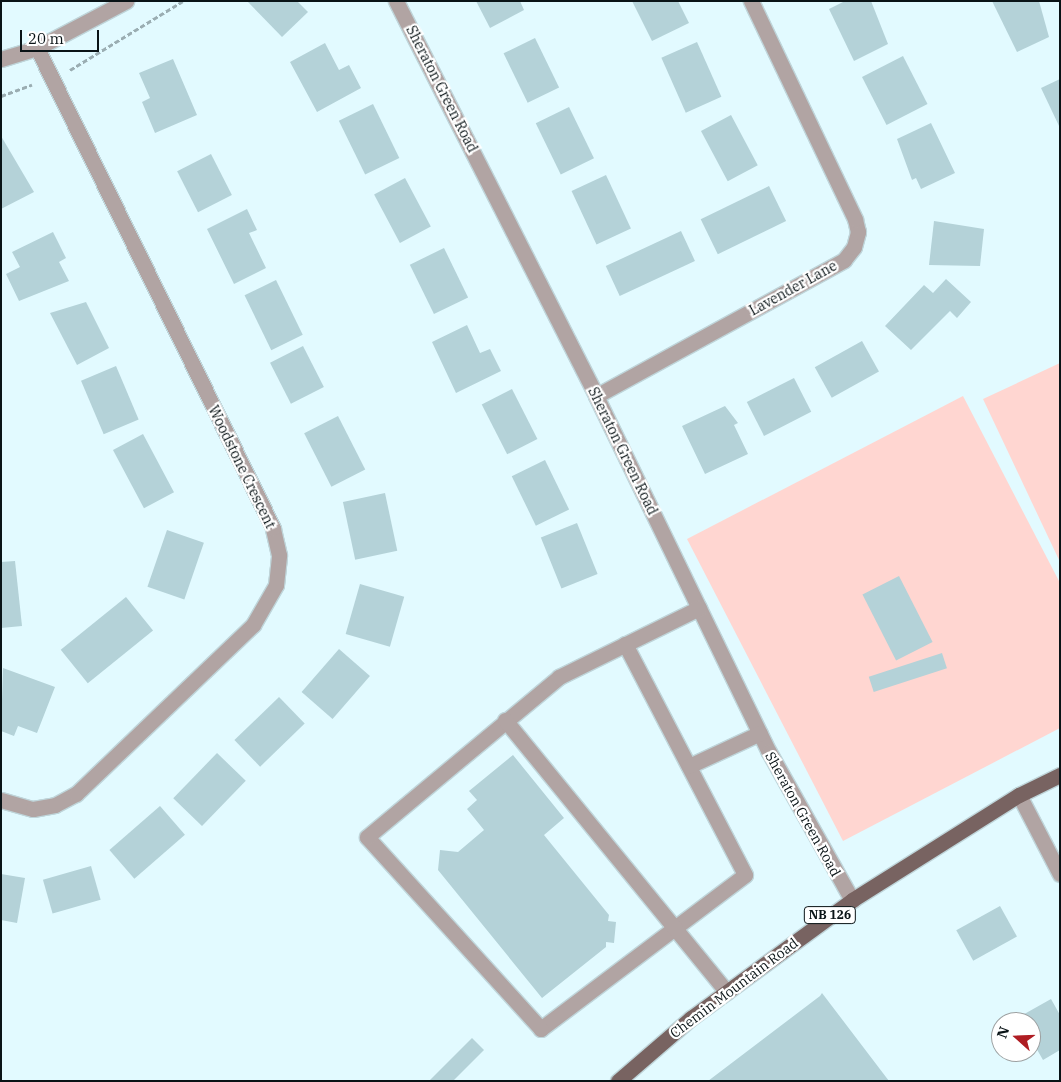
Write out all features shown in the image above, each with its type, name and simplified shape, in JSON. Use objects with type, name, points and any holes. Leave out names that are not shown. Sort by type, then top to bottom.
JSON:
[{"type":"main road","name":"Chemin Mountain Road","points":[[618,1081],[727,992],[852,900],[1019,796],[1060,775]]},
{"type":"street","points":[[1,59],[37,48],[126,1]]},
{"type":"street","name":"Sheraton Green Road","points":[[396,1],[596,396],[760,733],[852,900]]},
{"type":"street","name":"Lavender Lane","points":[[596,396],[844,260],[854,247],[858,232],[855,219],[751,1]]},
{"type":"street","name":"Woodstone Crescent","points":[[1,800],[33,809],[55,805],[76,794],[253,625],[276,585],[279,555],[273,528],[37,48]]},
{"type":"street","points":[[626,644],[745,875],[541,1029],[366,837],[559,677],[699,608]]},
{"type":"street","points":[[505,720],[673,930],[727,992]]},
{"type":"street","points":[[689,766],[760,733]]},
{"type":"street","points":[[1019,796],[1060,874]]},
{"type":"path","points":[[1,96],[52,77],[128,38],[183,1]]},
{"type":"shaded area","points":[[1060,363],[1060,562],[983,399]]},
{"type":"shaded area","points":[[963,396],[1060,583],[1060,728],[843,841],[687,539]]},
{"type":"building","points":[[247,1],[297,1],[308,12],[282,37]]},
{"type":"building","points":[[476,1],[520,1],[524,10],[490,28]]},
{"type":"building","points":[[632,1],[678,1],[689,23],[652,41]]},
{"type":"building","points":[[845,1],[871,1],[888,44],[854,61],[829,9]]},
{"type":"building","points":[[992,1],[1039,1],[1049,37],[1017,52]]},
{"type":"building","points":[[535,38],[559,87],[528,103],[504,53]]},
{"type":"building","points":[[697,42],[721,97],[686,113],[661,58]]},
{"type":"building","points":[[325,43],[339,70],[349,65],[361,88],[317,112],[290,62]]},
{"type":"building","points":[[903,56],[928,104],[887,125],[862,77]]},
{"type":"building","points":[[173,59],[197,115],[155,133],[142,102],[150,98],[139,73]]},
{"type":"building","points":[[1060,79],[1060,128],[1041,88]]},
{"type":"building","points":[[373,104],[399,158],[365,175],[339,121]]},
{"type":"building","points":[[569,107],[594,158],[561,174],[536,123]]},
{"type":"building","points":[[731,115],[758,165],[728,181],[701,131]]},
{"type":"building","points":[[931,123],[955,173],[921,189],[916,178],[912,180],[897,139]]},
{"type":"building","points":[[1,136],[34,192],[1,209]]},
{"type":"building","points":[[211,154],[232,195],[198,212],[177,171]]},
{"type":"building","points":[[606,175],[631,228],[596,245],[572,191]]},
{"type":"building","points":[[405,178],[431,227],[400,243],[374,194]]},
{"type":"building","points":[[769,186],[786,221],[718,254],[701,219]]},
{"type":"building","points":[[247,209],[257,230],[249,233],[266,268],[234,284],[207,229]]},
{"type":"building","points":[[934,221],[984,229],[980,266],[929,265]]},
{"type":"building","points":[[681,231],[695,261],[620,296],[606,266]]},
{"type":"building","points":[[53,232],[66,258],[59,262],[69,281],[19,301],[6,274],[20,267],[12,252]]},
{"type":"building","points":[[444,248],[468,297],[434,314],[410,265]]},
{"type":"building","points":[[946,279],[971,302],[957,318],[950,311],[911,350],[885,326],[924,285],[933,293]]},
{"type":"building","points":[[276,280],[303,335],[271,350],[245,295]]},
{"type":"building","points":[[86,302],[109,348],[77,365],[50,313]]},
{"type":"building","points":[[467,325],[480,353],[490,349],[501,371],[456,393],[432,342]]},
{"type":"building","points":[[862,341],[879,372],[832,398],[815,367]]},
{"type":"building","points":[[303,346],[324,387],[291,404],[270,363]]},
{"type":"building","points":[[116,366],[139,419],[104,434],[81,381]]},
{"type":"building","points":[[794,378],[811,412],[764,436],[747,402]]},
{"type":"building","points":[[512,389],[537,439],[507,454],[482,404]]},
{"type":"building","points":[[725,406],[738,423],[734,425],[748,454],[705,474],[682,426]]},
{"type":"building","points":[[338,416],[365,469],[331,487],[304,433]]},
{"type":"building","points":[[143,434],[174,492],[144,508],[113,450]]},
{"type":"building","points":[[545,460],[569,509],[536,526],[512,476]]},
{"type":"building","points":[[385,493],[397,551],[355,560],[343,502]]},
{"type":"building","points":[[577,523],[598,574],[561,589],[541,538]]},
{"type":"building","points":[[167,530],[204,543],[184,599],[147,587]]},
{"type":"building","points":[[15,561],[22,626],[1,628],[1,562]]},
{"type":"building","points":[[899,576],[933,642],[896,661],[862,595]]},
{"type":"building","points":[[360,584],[404,597],[390,647],[346,634]]},
{"type":"building","points":[[126,597],[153,630],[88,683],[61,650]]},
{"type":"building","points":[[339,649],[370,676],[333,719],[302,692]]},
{"type":"building","points":[[942,653],[947,668],[874,692],[869,677]]},
{"type":"building","points":[[3,668],[55,687],[37,733],[18,726],[14,736],[1,731]]},
{"type":"building","points":[[279,697],[305,724],[260,767],[234,740]]},
{"type":"building","points":[[217,753],[246,781],[202,826],[173,798]]},
{"type":"building","points":[[513,755],[564,818],[544,835],[609,915],[608,921],[616,922],[614,943],[606,942],[606,947],[542,998],[438,870],[440,850],[458,852],[484,830],[467,809],[477,800],[469,791]]},
{"type":"building","points":[[160,806],[185,835],[134,879],[109,850]]},
{"type":"building","points":[[91,866],[101,900],[53,913],[43,880]]},
{"type":"building","points":[[1,874],[25,878],[17,923],[1,920]]},
{"type":"building","points":[[1000,906],[1017,937],[973,961],[956,930]]},
{"type":"building","points":[[822,993],[889,1081],[708,1081],[820,996]]},
{"type":"building","points":[[1051,999],[1060,1015],[1060,1050],[1043,1060],[1041,1056],[1041,1012],[1028,1012]]},
{"type":"building","points":[[472,1038],[484,1050],[453,1081],[429,1081]]}]
